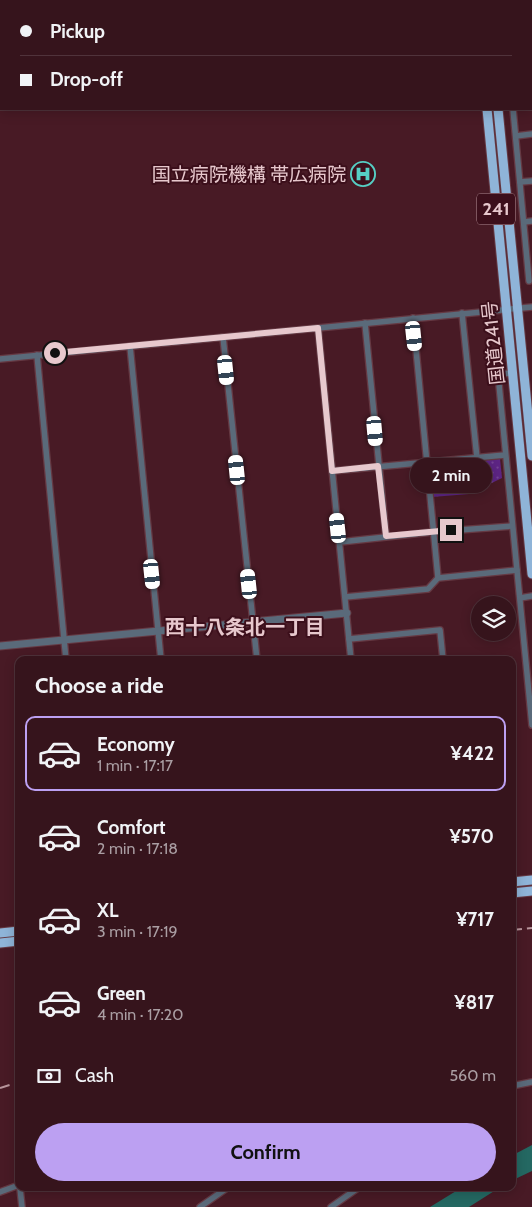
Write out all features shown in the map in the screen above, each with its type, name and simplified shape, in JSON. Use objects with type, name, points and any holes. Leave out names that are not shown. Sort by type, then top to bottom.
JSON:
[{"type":"highway","name":"国道241号","points":[[487,110],[532,574]]},
{"type":"highway","name":"241","points":[[498,110],[532,456]]},
{"type":"highway","points":[[516,882],[532,880]]},
{"type":"highway","points":[[516,893],[532,891]]},
{"type":"highway","points":[[0,933],[15,931]]},
{"type":"highway","points":[[0,943],[15,941]]},
{"type":"street","points":[[513,110],[526,246],[530,263],[530,281]]},
{"type":"street","points":[[516,136],[532,134]]},
{"type":"street","points":[[520,182],[532,181]]},
{"type":"street","points":[[524,222],[532,221]]},
{"type":"street","points":[[512,248],[526,246]]},
{"type":"street","points":[[0,359],[532,307]]},
{"type":"street","points":[[462,313],[477,458]]},
{"type":"street","points":[[413,318],[432,532],[438,578]]},
{"type":"street","points":[[365,323],[386,536]]},
{"type":"street","points":[[318,328],[351,656]]},
{"type":"street","points":[[223,337],[257,656]]},
{"type":"street","points":[[130,346],[161,656]]},
{"type":"street","points":[[36,355],[66,656]]},
{"type":"street","points":[[512,373],[498,374],[532,725]]},
{"type":"street","points":[[332,471],[505,455]]},
{"type":"street","points":[[340,542],[386,536],[512,526]]},
{"type":"street","points":[[345,597],[428,588],[438,578],[517,570]]},
{"type":"street","points":[[520,598],[532,596]]},
{"type":"street","points":[[0,646],[347,613]]},
{"type":"street","points":[[349,639],[440,630],[443,656]]},
{"type":"street","points":[[516,1085],[532,1082]]},
{"type":"street","points":[[0,1192],[15,1187]]},
{"type":"street","points":[[20,1191],[22,1207]]},
{"type":"street","points":[[200,1207],[223,1191]]},
{"type":"street","points":[[331,1207],[354,1191]]},
{"type":"shaded area","points":[[500,459],[502,478],[469,494],[432,497],[430,465]]},
{"type":"water","points":[[532,1145],[532,1171],[516,1179],[516,1153]]},
{"type":"water","points":[[456,1191],[494,1191],[469,1207],[430,1207]]},
{"type":"railway","points":[[516,930],[532,928]]},
{"type":"railway","points":[[0,1088],[15,1083]]},
{"type":"place","name":"国立病院機構 帯広病院","points":[[363,174]]},
{"type":"district","name":"西十八条北一丁目","points":[[245,627]]},
{"type":"route","points":[[55,353],[318,328],[332,471],[378,466],[386,536],[451,530]]}]
